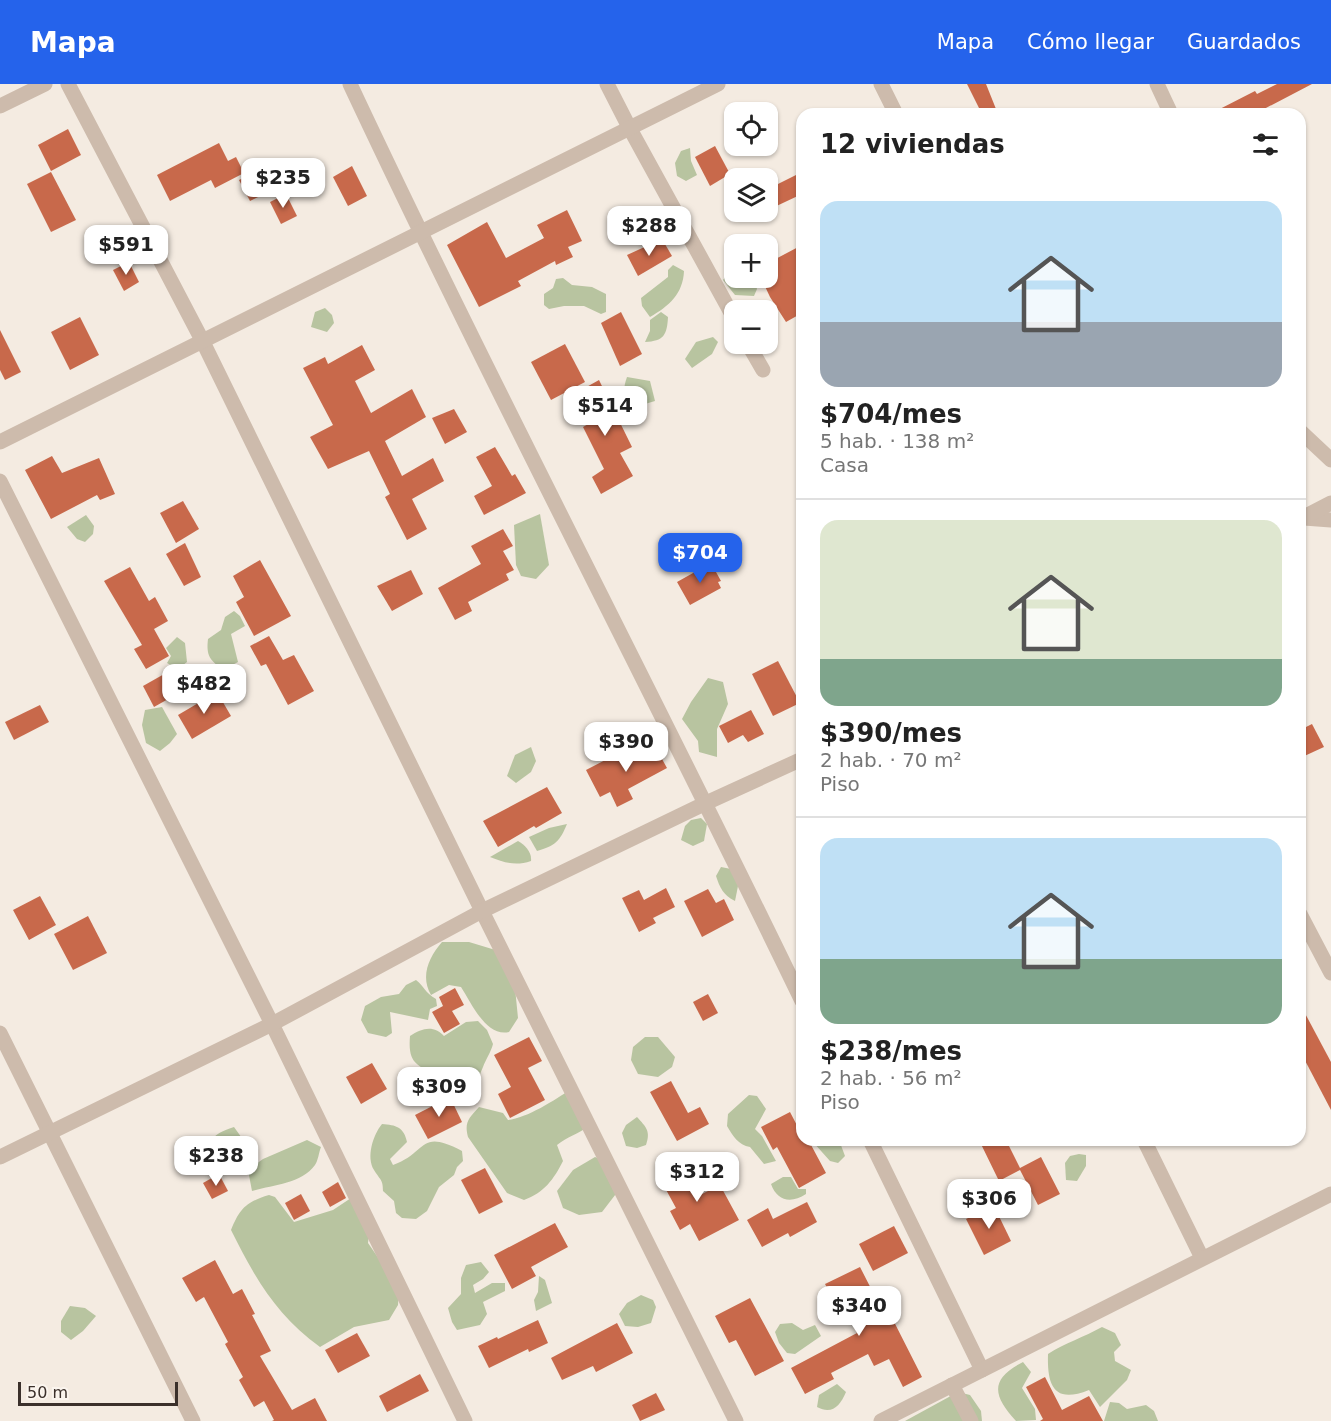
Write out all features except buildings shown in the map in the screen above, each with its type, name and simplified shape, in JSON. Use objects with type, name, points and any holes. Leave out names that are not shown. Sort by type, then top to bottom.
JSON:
[{"type":"street","points":[[0,106],[45,84]]},
{"type":"street","points":[[68,84],[202,340],[482,911],[736,1421]]},
{"type":"street","points":[[350,84],[420,234],[706,802],[796,989]]},
{"type":"street","points":[[608,84],[628,127],[724,300]]},
{"type":"street","points":[[0,442],[718,84]]},
{"type":"street","points":[[881,84],[893,108]]},
{"type":"street","points":[[1157,84],[1168,108]]},
{"type":"street","points":[[754,354],[763,370]]},
{"type":"street","points":[[1306,437],[1331,460]]},
{"type":"street","points":[[0,481],[272,1024],[465,1421]]},
{"type":"street","points":[[1306,516],[1331,503]]},
{"type":"street","points":[[1306,518],[1331,520]]},
{"type":"street","points":[[0,1157],[272,1024],[482,911],[706,802],[796,762]]},
{"type":"street","points":[[1306,926],[1331,974]]},
{"type":"street","points":[[0,1033],[192,1421]]},
{"type":"street","points":[[873,1146],[982,1370]]},
{"type":"street","points":[[1147,1146],[1202,1258]]},
{"type":"street","points":[[881,1421],[1331,1194]]},
{"type":"street","points":[[952,1385],[971,1421]]},
{"type":"green space","points":[[690,148],[691,161],[697,175],[686,181],[677,176],[675,163],[681,151]]},
{"type":"green space","points":[[673,265],[684,271],[678,293],[669,304],[650,317],[642,306],[641,298],[668,277],[668,270]]},
{"type":"green space","points":[[563,278],[572,285],[592,287],[606,294],[606,312],[601,314],[584,306],[549,309],[544,305],[544,294],[553,288],[556,279]]},
{"type":"green space","points":[[729,288],[757,288],[754,296],[735,295]]},
{"type":"green space","points":[[325,308],[332,315],[334,323],[327,332],[311,327],[315,312]]},
{"type":"green space","points":[[661,312],[668,317],[665,333],[656,340],[645,342],[650,331],[650,320]]},
{"type":"green space","points":[[713,337],[718,342],[712,354],[692,368],[685,359],[696,342]]},
{"type":"green space","points":[[627,377],[650,381],[655,401],[645,404],[631,403],[624,391]]},
{"type":"green space","points":[[540,514],[549,565],[536,579],[521,576],[516,565],[514,525]]},
{"type":"green space","points":[[86,515],[94,526],[93,534],[85,542],[77,539],[67,527]]},
{"type":"green space","points":[[234,611],[240,616],[245,626],[231,634],[238,662],[223,670],[210,657],[208,639],[221,630],[225,617]]},
{"type":"green space","points":[[177,637],[185,643],[187,662],[178,669],[167,663],[171,656],[166,648]]},
{"type":"green space","points":[[708,678],[723,682],[728,704],[717,729],[717,757],[699,752],[698,741],[682,719]]},
{"type":"green space","points":[[162,707],[177,734],[160,751],[146,743],[142,725],[145,710]]},
{"type":"green space","points":[[531,747],[536,761],[531,772],[516,783],[507,776],[515,755]]},
{"type":"green space","points":[[701,818],[707,824],[704,841],[693,846],[681,840],[685,826],[691,820]]},
{"type":"green space","points":[[567,824],[556,842],[537,851],[529,837],[549,828]]},
{"type":"green space","points":[[518,841],[528,849],[531,861],[510,863],[490,857]]},
{"type":"green space","points":[[721,867],[731,869],[739,881],[735,901],[725,894],[719,884],[716,876]]},
{"type":"green space","points":[[442,942],[469,942],[502,952],[515,988],[518,1018],[509,1032],[493,1029],[480,1018],[461,987],[449,985],[431,995],[426,974],[433,954]]},
{"type":"green space","points":[[416,980],[436,999],[437,1006],[430,1009],[428,1020],[390,1012],[392,1033],[386,1037],[368,1033],[361,1020],[365,1006],[381,997],[399,994],[406,985]]},
{"type":"green space","points":[[478,1021],[487,1030],[493,1044],[475,1087],[458,1101],[453,1096],[441,1093],[435,1074],[414,1061],[410,1051],[410,1036],[419,1031],[432,1029],[444,1036],[466,1022]]},
{"type":"green space","points":[[645,1037],[658,1037],[675,1057],[672,1067],[658,1077],[638,1074],[631,1060],[633,1047]]},
{"type":"green space","points":[[571,1089],[589,1126],[557,1145],[563,1161],[556,1174],[543,1189],[524,1200],[507,1193],[468,1137],[467,1124],[470,1117],[479,1107],[503,1113],[508,1120],[516,1119],[541,1108]]},
{"type":"green space","points":[[749,1095],[757,1096],[766,1109],[755,1129],[762,1136],[776,1161],[764,1164],[750,1147],[736,1140],[727,1126],[728,1114]]},
{"type":"green space","points":[[637,1117],[647,1129],[646,1145],[637,1148],[626,1146],[622,1133],[626,1125]]},
{"type":"green space","points":[[382,1124],[399,1128],[404,1133],[407,1142],[390,1159],[393,1165],[430,1142],[438,1142],[462,1151],[463,1161],[457,1167],[454,1175],[439,1187],[427,1211],[416,1219],[402,1218],[396,1213],[394,1201],[383,1191],[382,1182],[372,1165],[372,1146]]},
{"type":"green space","points":[[234,1127],[244,1141],[241,1147],[228,1160],[205,1172],[199,1165],[211,1140],[219,1133]]},
{"type":"green space","points":[[307,1140],[321,1147],[316,1163],[309,1171],[286,1183],[252,1191],[248,1170],[263,1159]]},
{"type":"green space","points":[[817,1146],[841,1146],[845,1156],[838,1163],[830,1161]]},
{"type":"green space","points":[[1086,1155],[1086,1166],[1077,1181],[1066,1180],[1065,1163],[1070,1156]]},
{"type":"green space","points":[[595,1157],[610,1163],[622,1186],[602,1212],[579,1215],[563,1208],[557,1191],[573,1170]]},
{"type":"green space","points":[[783,1177],[791,1177],[798,1189],[806,1189],[806,1194],[790,1200],[781,1197],[771,1184]]},
{"type":"green space","points":[[269,1195],[275,1197],[294,1222],[333,1210],[354,1196],[370,1225],[368,1243],[399,1288],[398,1305],[389,1320],[354,1327],[320,1347],[291,1322],[258,1280],[231,1230],[238,1216],[249,1203]]},
{"type":"green space","points":[[481,1262],[489,1272],[473,1285],[475,1293],[492,1283],[505,1283],[505,1291],[483,1302],[487,1314],[480,1325],[457,1330],[448,1308],[461,1294],[461,1278],[466,1265]]},
{"type":"green space","points":[[539,1276],[545,1280],[552,1303],[536,1311],[534,1300],[538,1292]]},
{"type":"green space","points":[[641,1295],[653,1300],[656,1307],[651,1323],[638,1327],[625,1326],[619,1314],[627,1303]]},
{"type":"green space","points":[[70,1306],[85,1308],[96,1316],[83,1331],[71,1340],[61,1332],[61,1321]]},
{"type":"green space","points":[[792,1323],[803,1330],[815,1325],[821,1336],[795,1354],[787,1353],[779,1343],[775,1332],[780,1324]]},
{"type":"green space","points":[[1102,1327],[1115,1333],[1121,1345],[1114,1352],[1115,1361],[1131,1370],[1127,1380],[1100,1407],[1089,1390],[1068,1395],[1055,1389],[1049,1375],[1048,1354]]},
{"type":"green space","points":[[1023,1362],[1031,1372],[1022,1388],[1035,1409],[1036,1420],[1016,1421],[999,1396],[998,1388],[1004,1375]]},
{"type":"green space","points":[[837,1384],[846,1392],[838,1405],[827,1410],[817,1407],[819,1395]]},
{"type":"green space","points":[[958,1392],[970,1395],[981,1411],[982,1421],[905,1421]]},
{"type":"green space","points":[[1110,1402],[1119,1403],[1127,1409],[1146,1405],[1154,1411],[1158,1421],[1104,1421]]}]
